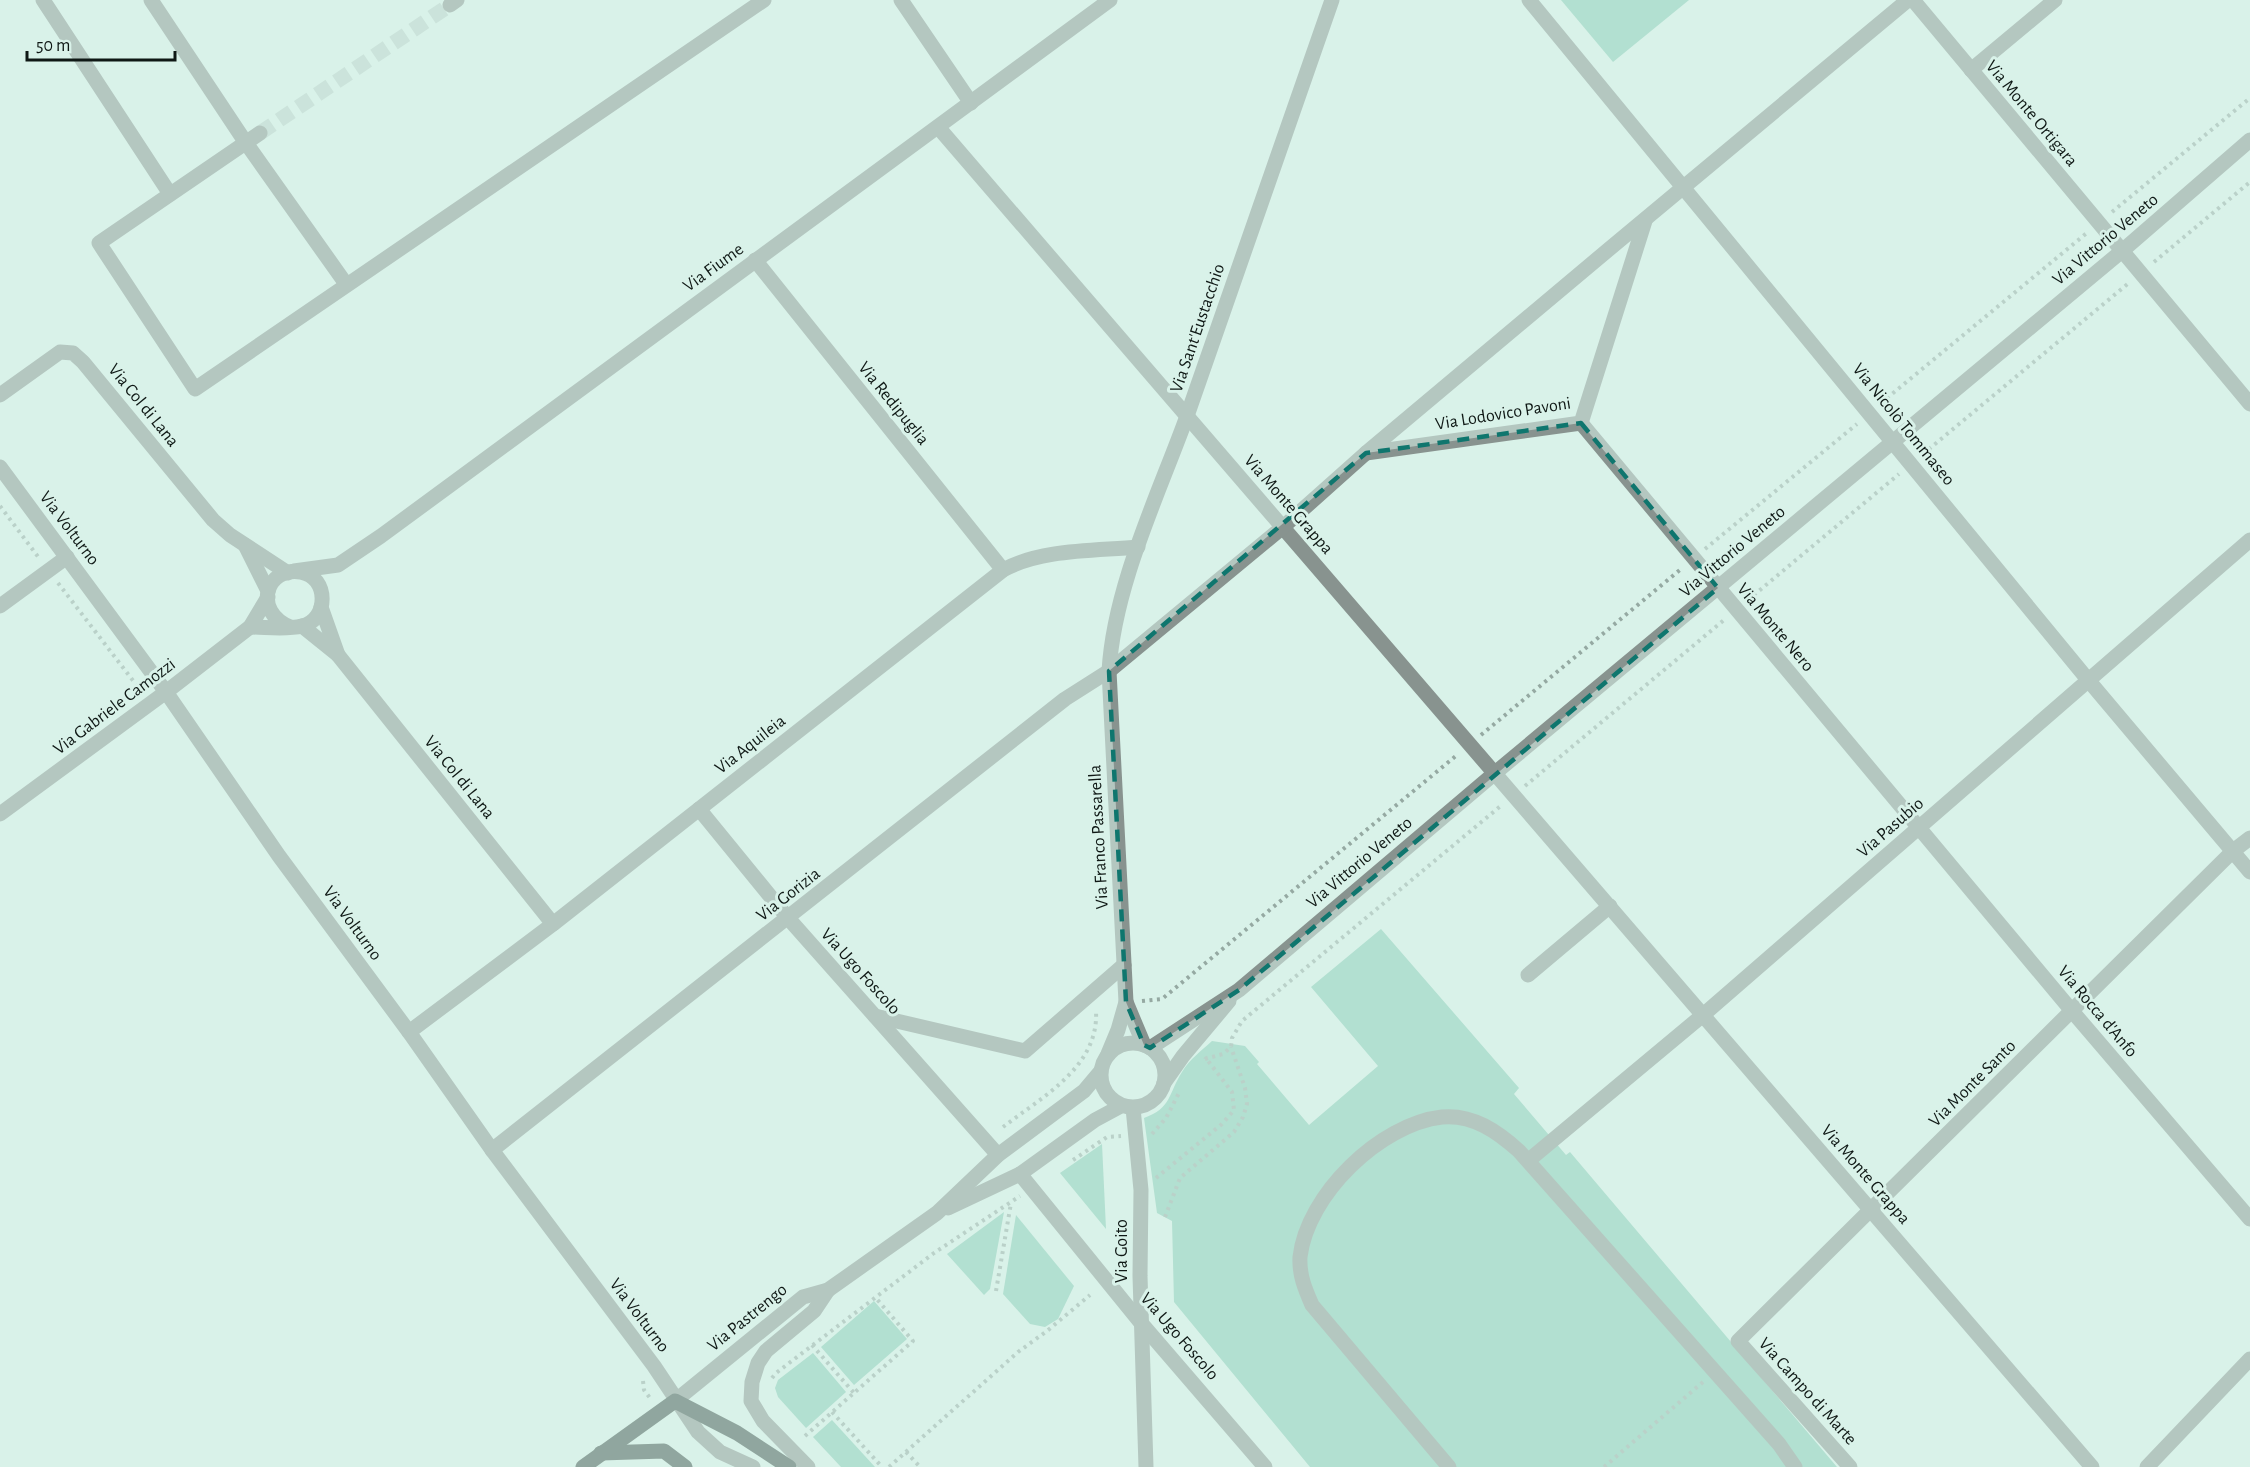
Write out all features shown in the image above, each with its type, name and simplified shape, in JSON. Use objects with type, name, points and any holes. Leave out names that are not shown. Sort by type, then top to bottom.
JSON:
[{"type":"main road","points":[[583,1467],[675,1401],[736,1433],[789,1467]]},
{"type":"main road","points":[[601,1453],[664,1451],[686,1467]]},
{"type":"street","points":[[43,0],[170,194]]},
{"type":"street","points":[[151,0],[246,143],[346,284]]},
{"type":"street","points":[[260,133],[99,243],[195,388],[764,0]]},
{"type":"street","points":[[901,0],[971,103]]},
{"type":"street","name":"Via Fiume","points":[[291,572],[338,565],[381,536],[1110,0]]},
{"type":"street","name":"Via Sant'Eustacchio","points":[[1109,671],[1116,615],[1138,547],[1332,0]]},
{"type":"street","name":"Via Nicolò Tommaseo","points":[[1529,0],[2089,681],[2250,872]]},
{"type":"street","name":"Via Lodovico Pavoni","points":[[1109,671],[1283,527],[1366,453],[1911,0]]},
{"type":"street","name":"Via Monte Ortigara","points":[[1911,0],[2250,404]]},
{"type":"street","points":[[1971,70],[2055,0]]},
{"type":"street","name":"Via Monte Grappa","points":[[938,128],[2092,1467]]},
{"type":"street","name":"Via Vittorio Veneto","points":[[1147,1046],[1239,990],[1495,773],[2122,251],[2250,140]]},
{"type":"street","name":"Via Lodovico Pavoni","points":[[1366,453],[1581,423],[1645,220]]},
{"type":"street","name":"Via Redipuglia","points":[[755,260],[1003,570]]},
{"type":"street","name":"Via Col di Lana","points":[[0,396],[60,352],[73,352],[213,520],[245,545],[291,572]]},
{"type":"street","name":"Via Monte Nero","points":[[1581,423],[1919,827]]},
{"type":"street","name":"Via Volturno","points":[[0,467],[166,692],[279,856],[410,1032],[492,1150],[654,1366],[675,1401],[698,1432],[720,1452],[753,1467]]},
{"type":"street","name":"Via Pasubio","points":[[1529,1160],[1703,1015],[2250,540]]},
{"type":"street","name":"Via Col di Lana","points":[[245,545],[268,594]]},
{"type":"street","name":"Via Aquileia","points":[[410,1032],[553,924],[1003,570],[1019,561],[1042,556],[1138,547]]},
{"type":"street","points":[[0,606],[67,557]]},
{"type":"street","points":[[250,627],[296,626],[312,621],[322,604],[338,565]]},
{"type":"street","points":[[296,626],[280,622],[271,614],[268,594],[274,581],[283,574],[291,572],[306,573],[321,589],[322,604]]},
{"type":"street","name":"Via Gabriele Camozzi","points":[[0,814],[250,627],[268,594]]},
{"type":"street","name":"Via Col di Lana","points":[[322,604],[338,655]]},
{"type":"street","name":"Via Col di Lana","points":[[296,626],[338,655],[553,924]]},
{"type":"street","name":"Via Gorizia","points":[[492,1150],[1065,699],[1109,671]]},
{"type":"street","name":"Via Franco Passarella","points":[[1108,1054],[1126,1002],[1109,671]]},
{"type":"street","name":"Via Ugo Foscolo","points":[[699,809],[788,918],[998,1155]]},
{"type":"street","name":"Via Rocca d'Anfo","points":[[1919,827],[2072,1011],[2250,1219]]},
{"type":"street","name":"Via Monte Santo","points":[[1738,1341],[2233,851],[2250,838]]},
{"type":"street","points":[[1528,975],[1610,906]]},
{"type":"street","points":[[875,1016],[1025,1051],[1124,965]]},
{"type":"street","name":"Via Vittorio Veneto","points":[[1164,1083],[1239,990]]},
{"type":"street","name":"Via Franco Passarella","points":[[1126,1002],[1147,1046]]},
{"type":"street","points":[[1124,1044],[1147,1046],[1163,1063],[1164,1083],[1155,1098],[1145,1105],[1127,1107],[1107,1095],[1101,1084],[1100,1071],[1108,1054],[1124,1044]]},
{"type":"street","name":"Via Pastrengo","points":[[675,1401],[803,1296],[828,1290],[937,1213],[998,1155],[1084,1091],[1100,1071]]},
{"type":"street","name":"Via Pastrengo","points":[[937,1213],[1020,1174],[1095,1120],[1127,1107]]},
{"type":"street","name":"Via Goito","points":[[1127,1107],[1137,1136],[1141,1190],[1141,1323],[1146,1467]]},
{"type":"street","points":[[1449,1467],[1312,1305],[1302,1282],[1300,1258],[1305,1235],[1314,1214],[1344,1172],[1384,1140],[1403,1129],[1443,1117],[1465,1119],[1485,1125],[1503,1137],[1529,1160],[1779,1444],[1795,1467]]},
{"type":"street","name":"Via Ugo Foscolo","points":[[1020,1174],[1141,1323],[1265,1467]]},
{"type":"street","points":[[808,1467],[763,1421],[751,1401],[752,1382],[758,1363],[766,1351],[814,1311],[828,1290]]},
{"type":"street","name":"Via Campo di Marte","points":[[1738,1341],[1850,1467]]},
{"type":"street","points":[[2147,1467],[2250,1359]]},
{"type":"path","points":[[1003,1127],[1076,1069],[1095,1035],[1096,1004]]},
{"type":"path","points":[[1141,1190],[1222,1124],[1234,1110],[1233,1092],[1194,1043]]},
{"type":"path","points":[[1165,1217],[1180,1179],[1234,1132],[1243,1117],[1247,1104],[1245,1088],[1231,1047]]},
{"type":"path","points":[[1200,1062],[1206,1058]]},
{"type":"path","points":[[1071,1161],[1107,1137],[1154,1134],[1166,1118],[1184,1083]]},
{"type":"path","points":[[771,1381],[776,1373],[875,1297],[934,1253],[1011,1203],[1031,1187]]},
{"type":"path","points":[[996,1291],[1011,1203]]},
{"type":"path","points":[[889,1467],[1018,1352],[1047,1331],[1090,1294]]},
{"type":"path","points":[[805,1436],[913,1341],[875,1297]]},
{"type":"path","points":[[812,1345],[854,1393]]},
{"type":"path","points":[[1604,1467],[1715,1371]]},
{"type":"path","points":[[832,1412],[882,1467]]},
{"type":"path","points":[[906,1452],[920,1467]]},
{"type":"highlighted area","points":[[1581,423],[1718,588],[1239,990],[1150,1048],[1144,1045],[1126,1002],[1109,671],[1366,453]]},
{"type":"green space","points":[[1561,0],[1689,0],[1613,62]]},
{"type":"green space","points":[[1381,929],[1519,1088],[1514,1094],[1566,1155],[1570,1152],[1837,1467],[1310,1467],[1174,1302],[1172,1221],[1157,1213],[1144,1118],[1165,1105],[1185,1067],[1212,1041],[1245,1046],[1259,1062],[1257,1064],[1309,1125],[1378,1066],[1311,987]]},
{"type":"green space","points":[[1102,1144],[1106,1229],[1060,1173]]},
{"type":"green space","points":[[1004,1212],[990,1289],[984,1295],[947,1254]]},
{"type":"green space","points":[[1016,1215],[1074,1286],[1058,1319],[1045,1327],[1030,1324],[1003,1294]]},
{"type":"green space","points":[[874,1301],[907,1339],[854,1385],[821,1347]]},
{"type":"green space","points":[[813,1353],[846,1392],[806,1428],[778,1397],[775,1388],[778,1380]]},
{"type":"green space","points":[[832,1420],[875,1467],[841,1467],[813,1437]]},
{"type":"tunnel","points":[[260,133],[450,5]]}]
